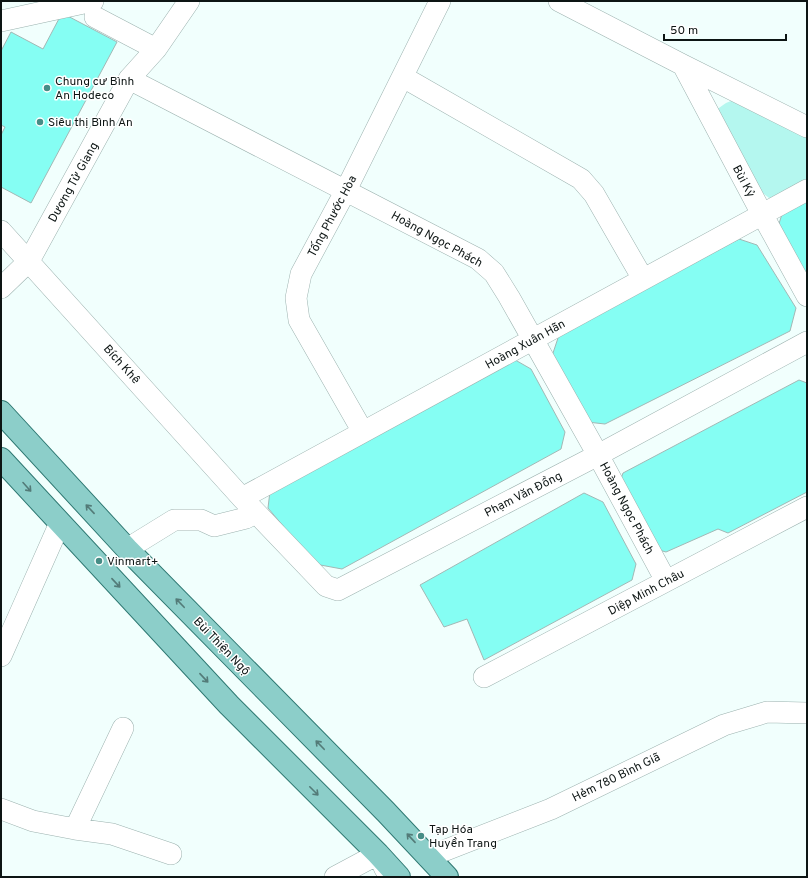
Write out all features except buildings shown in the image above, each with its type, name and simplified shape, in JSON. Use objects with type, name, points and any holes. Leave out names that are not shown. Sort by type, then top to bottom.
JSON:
[{"type":"main road","name":"Bùi Thiện Ngộ","points":[[1,412],[127,549],[447,877]]},
{"type":"main road","points":[[1,459],[229,705],[378,854],[399,877]]},
{"type":"street","name":"Dương Tử Giang","points":[[1,288],[29,261],[129,79],[156,49],[189,1]]},
{"type":"street","name":"Tống Phước Hòa","points":[[363,432],[299,320],[296,298],[301,274],[346,190],[440,1]]},
{"type":"street","points":[[565,3],[682,66],[807,127]]},
{"type":"street","points":[[1,21],[94,9],[156,49]]},
{"type":"street","name":"Bùi Kỷ","points":[[682,66],[807,296]]},
{"type":"street","points":[[403,77],[581,179],[594,194],[643,280]]},
{"type":"street","name":"Hoàng Ngọc Phách","points":[[129,79],[478,259],[494,273],[534,339],[666,581]]},
{"type":"street","name":"Hoàng Xuân Hãn","points":[[249,505],[363,432],[807,190]]},
{"type":"street","name":"Bích Khê","points":[[1,231],[249,505]]},
{"type":"street","name":"Phạm Văn Đồng","points":[[249,505],[326,586],[338,590],[598,455],[807,342]]},
{"type":"street","points":[[127,549],[174,520],[201,520],[214,526],[246,518],[249,505]]},
{"type":"street","name":"Diệp Minh Châu","points":[[484,677],[807,507]]},
{"type":"street","points":[[1,656],[60,523]]},
{"type":"street","name":"Hẻm 780 Bình Giã","points":[[428,857],[551,809],[724,725],[767,712],[807,713]]},
{"type":"street","points":[[75,829],[123,728]]},
{"type":"street","points":[[1,809],[33,821],[112,834],[171,854]]},
{"type":"street","points":[[335,877],[378,854],[389,877]]},
{"type":"shaded area","points":[[736,99],[807,138],[807,179],[773,201],[760,191],[716,110],[726,103]]},
{"type":"place","name":"Chung cư Bình An Hodeco","points":[[47,88]]},
{"type":"place","name":"Siêu thị Bình An","points":[[40,122]]},
{"type":"place","name":"Vinmart+","points":[[99,561]]},
{"type":"place","name":"Tạp Hóa Huyền Trang","points":[[421,836]]}]
